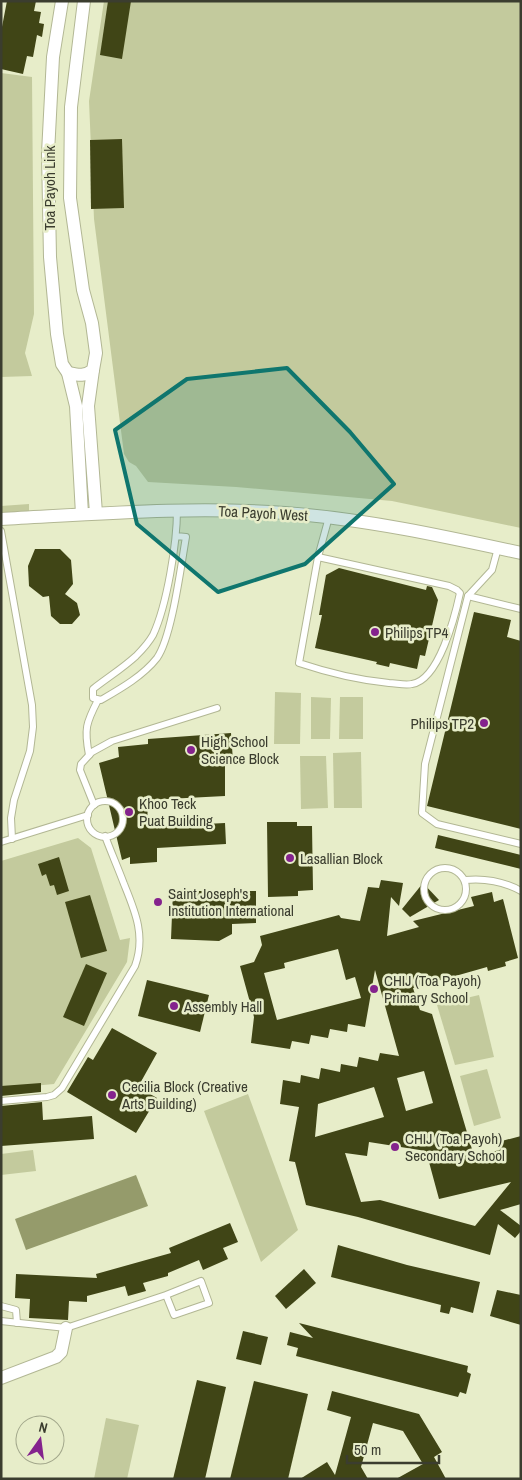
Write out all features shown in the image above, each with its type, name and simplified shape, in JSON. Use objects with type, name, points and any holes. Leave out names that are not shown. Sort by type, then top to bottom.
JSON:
[{"type":"street","name":"Toa Payoh Link","points":[[62,1],[53,57],[48,153],[50,257],[57,334],[62,364],[68,373],[76,406],[89,514]]},
{"type":"street","name":"Toa Payoh Link","points":[[84,1],[71,107],[70,198],[83,290],[93,330],[96,353],[88,406],[89,514]]},
{"type":"street","points":[[68,373],[81,376],[92,370]]},
{"type":"street","name":"Toa Payoh West","points":[[1,519],[177,509],[275,512],[380,524],[521,553]]},
{"type":"street","points":[[1,1378],[56,1357],[61,1352],[66,1328]]},
{"type":"lane","points":[[98,700],[93,698],[94,689],[136,656],[152,636],[160,616],[176,536],[177,509]]},
{"type":"lane","points":[[318,557],[449,586],[460,593],[455,618],[439,656],[427,676],[412,684],[365,681],[332,674],[299,663],[318,557],[329,517]]},
{"type":"lane","points":[[1,531],[32,705],[33,728],[30,751],[14,800],[11,818],[12,839]]},
{"type":"lane","points":[[89,755],[85,738],[86,725],[98,700],[128,683],[145,670],[163,647],[186,537],[176,536]]},
{"type":"lane","points":[[498,548],[492,570],[468,596],[425,764],[422,813],[437,824],[521,844]]},
{"type":"lane","points":[[468,596],[521,609]]},
{"type":"lane","points":[[94,805],[80,770],[81,764],[89,755],[112,741],[217,708]]},
{"type":"lane","points":[[99,802],[111,802],[117,806],[122,816],[120,828],[116,832],[100,836],[91,830],[88,825],[88,815],[94,805],[99,802]]},
{"type":"lane","points":[[1,842],[88,815]]},
{"type":"lane","points":[[1,1101],[47,1097],[54,1095],[62,1088],[135,966],[140,943],[138,919],[105,836]]},
{"type":"lane","points":[[440,868],[450,868],[458,872],[465,880],[467,889],[465,898],[459,906],[451,910],[441,910],[432,906],[426,899],[424,890],[426,880],[431,873],[440,868]]},
{"type":"lane","points":[[465,880],[484,878],[510,885],[521,891]]},
{"type":"lane","points":[[1,1321],[66,1328],[202,1281],[209,1303],[174,1315],[166,1295]]},
{"type":"lane","points":[[1,1306],[16,1310],[17,1323]]},
{"type":"highlighted area","points":[[287,368],[350,432],[394,484],[305,564],[218,592],[137,524],[115,430],[187,379]]},
{"type":"shaded area","points":[[104,1],[521,1],[521,528],[392,501],[236,487],[148,482],[136,466],[129,462],[124,454],[94,219],[89,101]]},
{"type":"shaded area","points":[[1,73],[32,77],[34,314],[25,353],[32,376],[1,377]]},
{"type":"shaded area","points":[[29,504],[29,514],[1,515],[1,506]]},
{"type":"shaded area","points":[[275,692],[301,693],[300,744],[274,744]]},
{"type":"shaded area","points":[[311,697],[331,698],[330,739],[311,739]]},
{"type":"shaded area","points":[[340,697],[363,697],[363,739],[339,739]]},
{"type":"shaded area","points":[[361,752],[362,808],[334,808],[333,753]]},
{"type":"shaded area","points":[[300,756],[326,756],[328,808],[301,809]]},
{"type":"shaded area","points":[[78,838],[91,848],[120,940],[130,938],[127,962],[54,1084],[1,1089],[1,861]]},
{"type":"shaded area","points":[[479,995],[494,1057],[455,1065],[437,1005]]},
{"type":"shaded area","points":[[487,1069],[501,1118],[474,1126],[460,1076]]},
{"type":"shaded area","points":[[248,1094],[298,1230],[261,1262],[204,1111]]},
{"type":"shaded area","points":[[33,1150],[36,1171],[1,1175],[1,1154]]},
{"type":"shaded area","points":[[136,1175],[148,1206],[26,1250],[15,1219]]},
{"type":"shaded area","points":[[106,1418],[139,1425],[127,1479],[94,1479]]},
{"type":"building","points":[[7,1],[36,1],[34,11],[41,12],[39,23],[44,24],[42,37],[37,35],[33,57],[27,56],[23,74],[1,69],[1,32]]},
{"type":"building","points":[[108,1],[131,1],[122,59],[100,55]]},
{"type":"building","points":[[122,139],[124,208],[91,209],[90,140]]},
{"type":"building","points":[[35,549],[60,549],[71,560],[73,584],[65,594],[77,603],[80,615],[72,624],[60,624],[51,616],[49,596],[43,597],[29,586],[28,566]]},
{"type":"building","name":"Philips TP4","points":[[339,568],[426,590],[427,586],[432,587],[438,600],[425,656],[420,655],[417,669],[390,663],[389,667],[376,664],[377,662],[315,648],[322,615],[319,615],[326,575]]},
{"type":"building","name":"Philips TP2","points":[[474,612],[511,620],[507,637],[521,641],[521,829],[427,806]]},
{"type":"building","name":"Khoo Teck Puat Building","points":[[231,733],[233,761],[225,762],[225,796],[148,800],[147,827],[225,823],[226,844],[157,848],[157,862],[130,864],[130,857],[122,860],[99,763],[119,757],[118,747],[148,744],[148,739]]},
{"type":"building","name":"Lasallian Block","points":[[267,822],[297,822],[297,826],[312,826],[313,890],[298,891],[298,896],[268,897]]},
{"type":"building","points":[[438,835],[521,855],[521,869],[435,848]]},
{"type":"building","points":[[59,857],[69,891],[57,895],[54,885],[50,886],[46,874],[42,876],[38,864]]},
{"type":"building","points":[[381,880],[403,883],[399,906],[391,897],[387,936],[419,927],[413,921],[474,906],[471,897],[492,892],[494,902],[503,899],[518,958],[505,962],[506,966],[488,971],[487,967],[413,988],[420,1010],[432,1014],[474,1156],[500,1150],[498,1142],[521,1136],[521,1204],[500,1210],[521,1226],[521,1231],[515,1238],[498,1224],[490,1255],[358,1217],[306,1205],[295,1162],[289,1161],[299,1107],[280,1104],[283,1080],[300,1083],[301,1075],[319,1079],[321,1068],[340,1072],[341,1064],[357,1067],[359,1057],[378,1061],[380,1053],[399,1056],[375,970],[365,1027],[348,1024],[347,1032],[330,1029],[328,1038],[311,1035],[309,1044],[292,1041],[290,1049],[251,1043],[254,1017],[240,966],[254,962],[262,945],[260,936],[339,915],[341,918],[360,921],[368,887],[379,888]],"holes":[[[338,949],[346,980],[355,977],[361,998],[277,1020],[264,973],[285,968],[284,963]],[[424,1071],[433,1103],[406,1111],[397,1078]],[[374,1087],[384,1117],[315,1137],[318,1104]],[[369,1142],[426,1151],[439,1199],[511,1182],[475,1226],[380,1200],[361,1202],[345,1153],[367,1156]]]},
{"type":"building","points":[[423,883],[439,900],[410,917],[402,909]]},
{"type":"building","points":[[173,891],[256,891],[256,923],[232,924],[232,934],[219,941],[171,939]]},
{"type":"building","points":[[90,895],[107,951],[81,958],[65,902]]},
{"type":"building","points":[[86,964],[107,973],[84,1026],[63,1017]]},
{"type":"building","name":"Assembly Hall","points":[[147,980],[209,995],[200,1032],[138,1016]]},
{"type":"building","name":"Cecilia Block (Creative Arts Building)","points":[[112,1028],[157,1053],[138,1087],[157,1098],[136,1133],[67,1092],[88,1057],[93,1060]]},
{"type":"building","points":[[41,1083],[41,1092],[1,1096],[1,1086]]},
{"type":"building","points":[[42,1102],[43,1120],[92,1116],[94,1139],[1,1146],[1,1106]]},
{"type":"building","points":[[230,1223],[238,1242],[223,1248],[228,1259],[203,1270],[199,1260],[168,1273],[168,1276],[143,1283],[146,1291],[128,1296],[125,1286],[87,1296],[87,1302],[69,1301],[68,1320],[29,1318],[30,1299],[15,1298],[16,1274],[97,1278],[96,1274],[171,1253],[169,1248]]},
{"type":"building","points":[[338,1245],[407,1265],[480,1282],[473,1313],[451,1307],[449,1314],[440,1312],[441,1305],[331,1277]]},
{"type":"building","points":[[304,1269],[316,1283],[286,1309],[275,1296]]},
{"type":"building","points":[[497,1290],[521,1295],[521,1325],[490,1316]]},
{"type":"building","points":[[299,1323],[468,1366],[467,1372],[471,1374],[466,1394],[460,1392],[458,1397],[296,1356],[298,1348],[287,1345],[290,1332],[313,1338]]},
{"type":"building","points":[[243,1331],[268,1337],[261,1365],[236,1359]]},
{"type":"building","points":[[197,1380],[226,1387],[205,1479],[173,1479]]},
{"type":"building","points":[[254,1381],[308,1394],[288,1479],[230,1479]]},
{"type":"building","points":[[332,1391],[419,1414],[442,1452],[434,1457],[446,1479],[396,1479],[423,1464],[403,1431],[373,1423],[361,1467],[368,1479],[300,1479],[327,1462],[335,1475],[351,1417],[327,1410]]},
{"type":"place","name":"Philips TP4","points":[[375,632]]},
{"type":"place","name":"Philips TP2","points":[[484,723]]},
{"type":"place","name":"High School Science Block","points":[[191,750]]},
{"type":"place","name":"Khoo Teck Puat Building","points":[[129,812]]},
{"type":"place","name":"Lasallian Block","points":[[290,858]]},
{"type":"place","name":"Saint Joseph's Institution International","points":[[158,902]]},
{"type":"place","name":"CHIJ (Toa Payoh) Primary School","points":[[374,989]]},
{"type":"place","name":"Assembly Hall","points":[[174,1006]]},
{"type":"place","name":"Cecilia Block (Creative Arts Building)","points":[[112,1095]]},
{"type":"place","name":"CHIJ (Toa Payoh) Secondary School","points":[[395,1147]]}]
